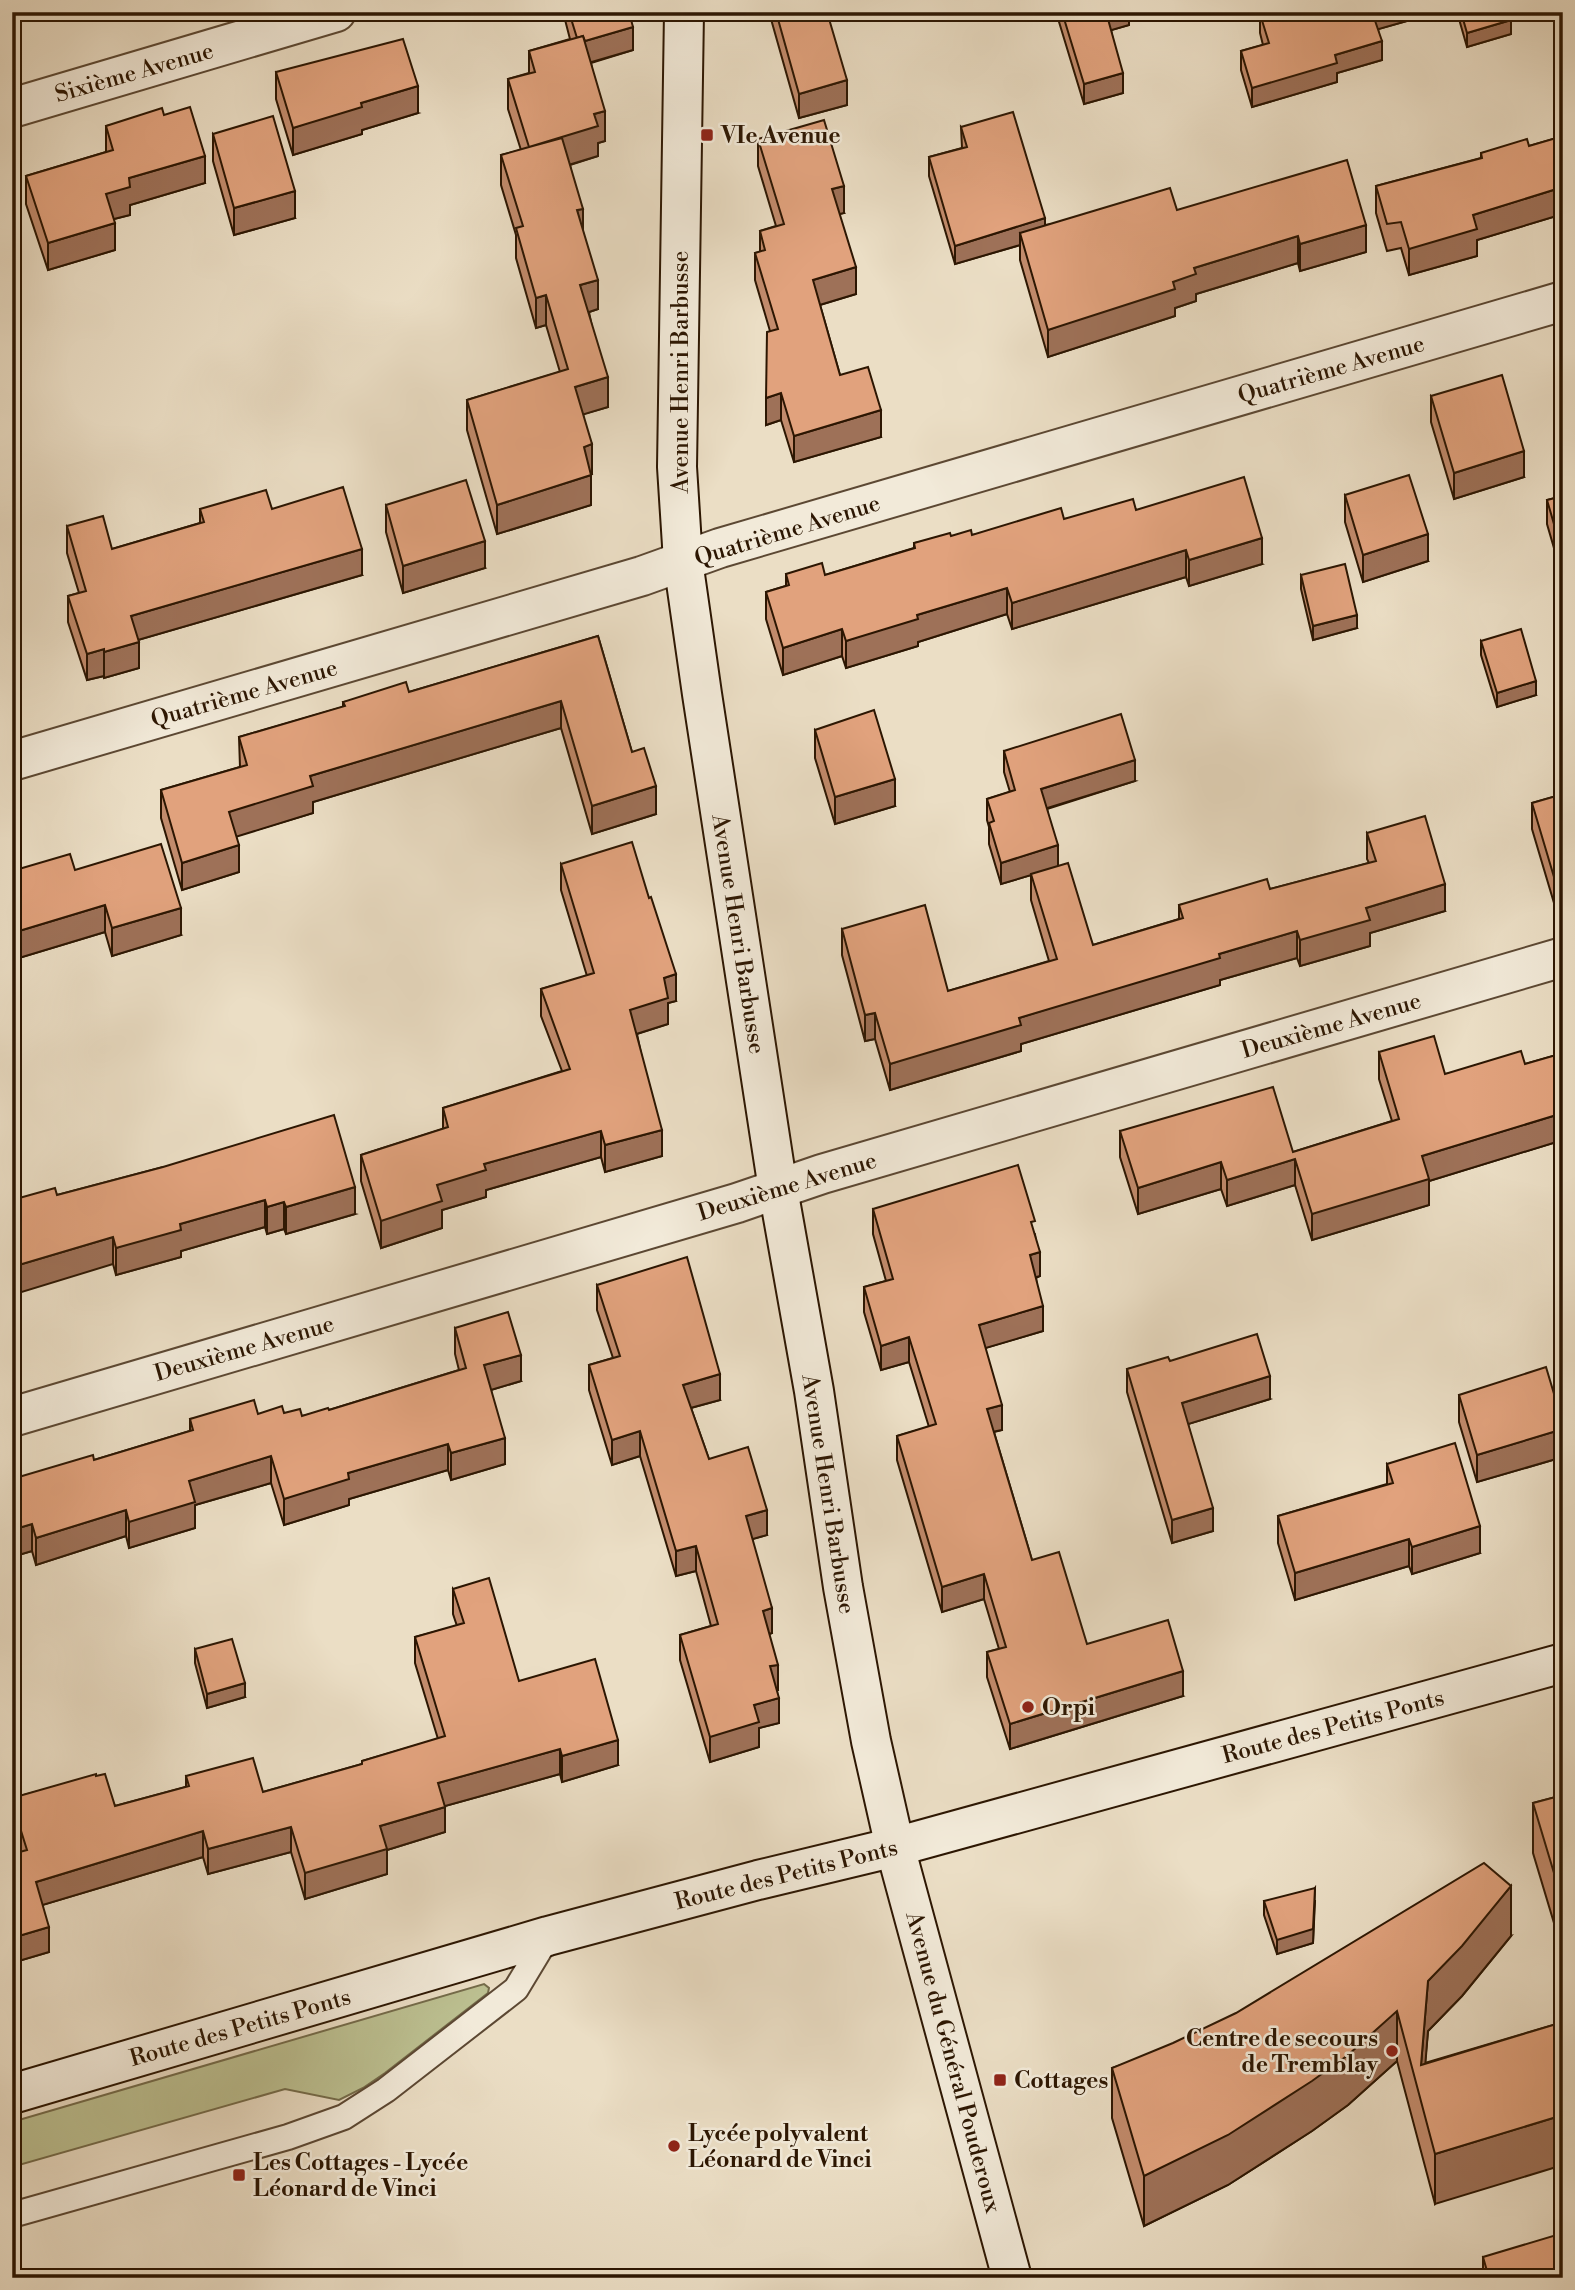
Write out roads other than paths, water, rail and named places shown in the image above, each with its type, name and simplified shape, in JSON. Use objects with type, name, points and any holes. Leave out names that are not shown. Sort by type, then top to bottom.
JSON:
[{"type":"street","name":"Sixième Avenue","points":[[12,108],[336,12]]},
{"type":"street","name":"Avenue Henri Barbusse","points":[[684,12],[677,467],[683,561],[778,1189],[814,1391],[843,1587],[871,1741],[895,1847]]},
{"type":"street","name":"Quatrième Avenue","points":[[12,761],[629,580],[720,548],[1563,300]]},
{"type":"street","name":"Deuxième Avenue","points":[[12,1417],[822,1174],[1563,957]]},
{"type":"street","name":"Route des Petits Ponts","points":[[12,2094],[548,1936],[895,1847],[1563,1663]]},
{"type":"street","name":"Avenue du Général Pouderoux","points":[[895,1847],[1012,2278]]},
{"type":"lane","points":[[12,2215],[288,2137],[344,2117],[386,2090],[516,1989],[548,1936]]},
{"type":"place","name":"VIe Avenue","points":[[707,135]]},
{"type":"place","name":"Orpi","points":[[1028,1707]]},
{"type":"place","name":"Centre de secours de Tremblay","points":[[1392,2051]]},
{"type":"place","name":"Cottages","points":[[1000,2080]]},
{"type":"place","name":"Lycée polyvalent Léonard de Vinci","points":[[674,2146]]},
{"type":"place","name":"Les Cottages - Lycée Léonard de Vinci","points":[[239,2175]]}]
